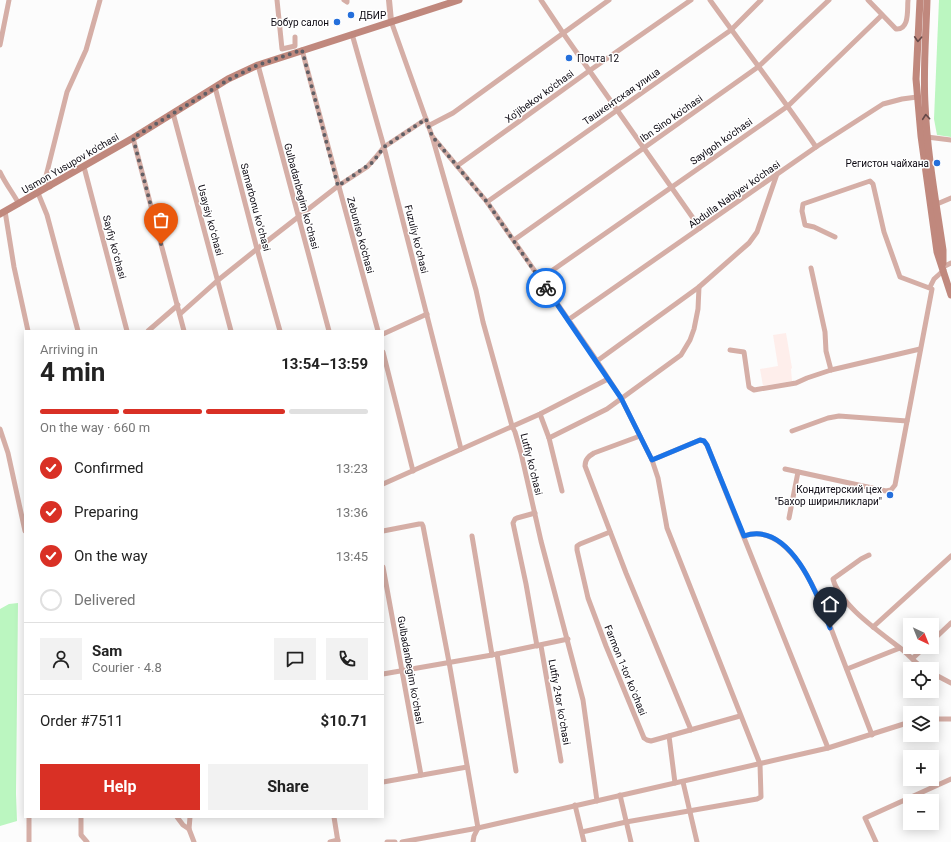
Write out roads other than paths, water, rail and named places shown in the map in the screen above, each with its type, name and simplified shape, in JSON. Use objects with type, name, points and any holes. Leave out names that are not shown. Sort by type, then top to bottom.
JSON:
[{"type":"main road","name":"Usmon Yusupov ko'chasi","points":[[3,213],[133,138],[215,87],[258,65],[459,0]]},
{"type":"main road","points":[[920,0],[916,79],[921,136],[937,252],[950,291]]},
{"type":"main road","points":[[927,0],[924,76],[927,137],[943,250],[943,268]]},
{"type":"street","points":[[0,45],[9,0]]},
{"type":"street","points":[[50,187],[46,176],[64,103],[67,92],[86,50],[100,0]]},
{"type":"street","points":[[277,0],[282,49],[296,46],[294,37]]},
{"type":"street","points":[[344,0],[347,2],[347,0]]},
{"type":"street","points":[[389,0],[392,21],[432,136],[487,202],[597,362],[621,398],[652,460],[658,478],[667,528],[760,764],[762,792],[761,797],[757,799],[626,822],[582,832]]},
{"type":"street","points":[[541,0],[563,34],[700,228]]},
{"type":"street","points":[[428,126],[453,113],[609,0]]},
{"type":"street","name":"Xo'jibekov ko'chasi","points":[[458,166],[589,71],[691,0]]},
{"type":"street","points":[[710,0],[788,106],[816,147]]},
{"type":"street","name":"Ташкентская улица","points":[[487,202],[731,30],[761,0]]},
{"type":"street","name":"Ibn Sino ko'chasi","points":[[514,240],[758,67],[829,0]]},
{"type":"street","points":[[868,0],[896,29],[900,29],[907,22],[908,0]]},
{"type":"street","name":"Saylgoh ko'chasi","points":[[540,279],[671,186],[788,106],[882,15]]},
{"type":"street","name":"Fuzuliy koʻchasi","points":[[352,34],[384,147],[461,449]]},
{"type":"street","name":"Zebuniso ko'chasi","points":[[302,50],[378,330]]},
{"type":"street","name":"Gulbadanbegim koʻchasi","points":[[258,65],[329,330]]},
{"type":"street","name":"Samarbonu koʻchasi","points":[[215,87],[280,330]]},
{"type":"street","name":"Abdulla Nabiyev ko'chasi","points":[[568,320],[816,147],[884,104],[902,98],[917,97]]},
{"type":"street","name":"Usaysiy koʻchasi","points":[[173,113],[231,330]]},
{"type":"street","points":[[180,314],[217,281],[257,249],[338,186],[373,162],[384,147],[426,119]]},
{"type":"street","name":"Lutfiy koʻchasi","points":[[432,136],[476,290],[483,322],[512,426],[521,453],[568,639],[583,700],[597,801]]},
{"type":"street","points":[[927,137],[951,140]]},
{"type":"street","points":[[133,138],[184,330]]},
{"type":"street","name":"Sayfiy koʻchasi","points":[[84,167],[127,330]]},
{"type":"street","points":[[0,172],[5,183],[12,191],[19,204]]},
{"type":"street","points":[[597,362],[699,286],[749,244],[757,232],[777,174]]},
{"type":"street","points":[[835,237],[814,227],[805,225],[802,211],[803,204],[870,181],[873,185],[884,232],[900,277],[930,287]]},
{"type":"street","points":[[38,193],[47,215],[78,330]]},
{"type":"street","points":[[937,204],[951,198]]},
{"type":"street","points":[[3,213],[28,330]]},
{"type":"street","points":[[785,469],[886,491],[891,490],[895,485],[932,292],[930,287],[934,279],[943,268],[951,263]]},
{"type":"street","points":[[812,268],[825,332],[826,351],[831,370]]},
{"type":"street","points":[[549,438],[608,409],[681,355],[690,340],[694,329],[698,309],[699,286]]},
{"type":"street","points":[[149,330],[178,305]]},
{"type":"street","points":[[384,334],[427,314]]},
{"type":"street","points":[[730,350],[744,352],[749,386],[754,390],[796,383],[806,378],[831,370],[920,349]]},
{"type":"street","points":[[384,356],[413,471]]},
{"type":"street","points":[[384,484],[540,414],[608,379]]},
{"type":"street","points":[[540,414],[549,438],[562,491]]},
{"type":"street","points":[[792,431],[828,418],[840,416],[907,421]]},
{"type":"street","points":[[0,428],[8,453],[24,526]]},
{"type":"street","points":[[640,436],[594,453],[585,461],[585,466],[610,532],[691,730]]},
{"type":"street","points":[[652,460],[700,440],[704,441],[707,445],[828,748]]},
{"type":"street","points":[[789,518],[798,472]]},
{"type":"street","name":"Lutfiy 2-tor koʻchasi","points":[[535,513],[517,518],[513,523],[561,760]]},
{"type":"street","points":[[384,531],[419,524],[424,526],[478,828],[473,842]]},
{"type":"street","name":"Farmon 1-tor koʻchasi","points":[[610,532],[580,544],[577,546],[577,550],[588,598],[644,738],[651,740],[669,736],[740,716]]},
{"type":"street","points":[[744,536],[752,533],[762,534],[780,542],[794,555],[807,574],[820,600],[872,735]]},
{"type":"street","points":[[472,536],[516,771]]},
{"type":"street","points":[[869,555],[833,579],[837,589],[856,612],[917,662]]},
{"type":"street","points":[[873,627],[951,556]]},
{"type":"street","name":"Gulbadanbegim koʻchasi","points":[[384,572],[421,775]]},
{"type":"street","points":[[820,600],[837,589]]},
{"type":"street","points":[[939,634],[951,623]]},
{"type":"street","points":[[384,674],[494,655],[568,639]]},
{"type":"street","points":[[846,669],[900,648]]},
{"type":"street","points":[[913,658],[917,654]]},
{"type":"street","points":[[939,677],[951,683]]},
{"type":"street","points":[[939,719],[951,719]]},
{"type":"street","points":[[402,842],[478,828],[828,748],[903,724]]},
{"type":"street","points":[[669,736],[675,783]]},
{"type":"street","points":[[384,782],[467,767]]},
{"type":"street","points":[[876,842],[865,818],[951,779]]},
{"type":"street","points":[[683,782],[697,842]]},
{"type":"street","points":[[620,796],[631,842]]},
{"type":"street","points":[[575,805],[584,842]]},
{"type":"street","points":[[29,818],[29,842]]},
{"type":"street","points":[[81,818],[81,835],[87,842]]},
{"type":"street","points":[[178,818],[188,829],[194,842]]},
{"type":"street","points":[[188,829],[190,818]]},
{"type":"street","points":[[330,842],[338,841],[334,818]]},
{"type":"street","points":[[388,842],[395,842]]},
{"type":"place","name":"ДБИР","points":[[351,15]]},
{"type":"place","name":"Бобур салон","points":[[337,22]]},
{"type":"place","name":"Почта 12","points":[[569,58]]},
{"type":"place","name":"Регистон чайхана","points":[[937,163]]},
{"type":"place","name":"Кондитерский цех \"Бахор ширинликлари\"","points":[[890,495]]}]
